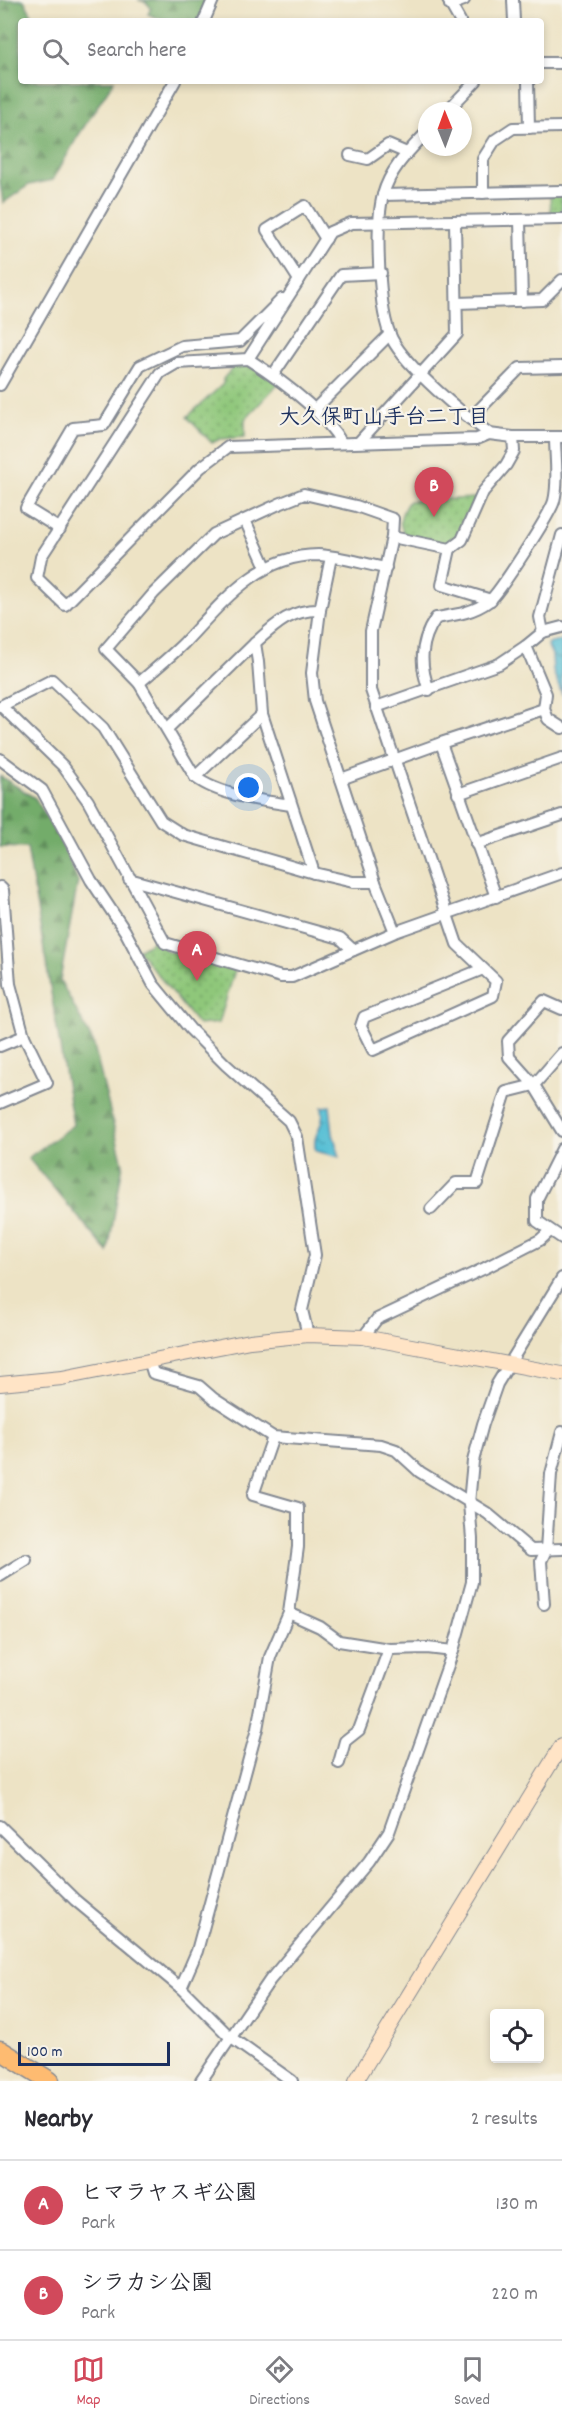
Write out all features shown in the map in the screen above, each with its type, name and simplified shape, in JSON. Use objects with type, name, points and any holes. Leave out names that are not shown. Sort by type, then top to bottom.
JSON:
[{"type":"highway","points":[[0,2050],[50,2081]]},
{"type":"street","points":[[205,18],[213,0]]},
{"type":"street","points":[[458,18],[449,2],[464,0]]},
{"type":"street","points":[[513,0],[514,18]]},
{"type":"street","points":[[544,63],[562,63]]},
{"type":"street","points":[[0,385],[173,84]]},
{"type":"street","points":[[456,102],[473,84]]},
{"type":"street","points":[[528,84],[529,128]]},
{"type":"street","points":[[483,193],[483,159],[495,140],[513,129],[562,127]]},
{"type":"street","points":[[418,141],[399,162],[383,195],[380,223],[381,273],[383,303],[390,334],[405,357],[470,419],[490,434]]},
{"type":"street","points":[[350,155],[368,159],[388,145],[407,153]]},
{"type":"street","points":[[383,195],[562,191]]},
{"type":"street","points":[[299,280],[267,230],[305,206],[326,239]]},
{"type":"street","points":[[248,359],[330,232],[351,223],[562,219]]},
{"type":"street","points":[[520,220],[522,301]]},
{"type":"street","points":[[359,442],[457,334],[455,221]]},
{"type":"street","points":[[273,375],[341,275],[381,273]]},
{"type":"street","points":[[457,303],[542,300],[562,280]]},
{"type":"street","points":[[60,529],[26,508],[73,428],[104,425],[140,366],[182,346],[240,341],[280,299],[286,300]]},
{"type":"street","points":[[314,410],[390,334]]},
{"type":"street","points":[[340,442],[334,430],[288,386],[248,359],[177,363],[160,373],[41,557],[37,578],[65,605],[200,468],[228,447],[477,439],[490,434],[513,437],[558,437],[556,491],[553,505],[491,600],[477,609],[436,618],[431,625],[421,658],[429,690]]},
{"type":"street","points":[[470,419],[520,368],[562,367]]},
{"type":"street","points":[[491,600],[442,585],[450,549],[462,540],[483,492],[507,465],[514,451],[513,437]]},
{"type":"street","points":[[291,805],[207,786],[195,777],[168,728],[139,683],[106,649],[154,594],[214,534],[304,494],[356,506],[393,519],[386,568],[371,631],[369,674],[376,707],[457,944],[496,981],[493,996],[373,1050],[361,1026],[364,1017],[483,969]]},
{"type":"street","points":[[244,520],[266,567]]},
{"type":"street","points":[[543,632],[540,617],[562,535]]},
{"type":"street","points":[[392,537],[450,549]]},
{"type":"street","points":[[139,683],[181,645],[235,588],[266,567],[288,559],[310,556],[331,557],[386,568]]},
{"type":"street","points":[[331,557],[320,610],[312,673],[315,701],[375,882],[395,932]]},
{"type":"street","points":[[168,728],[286,616],[308,609],[320,610]]},
{"type":"street","points":[[376,707],[499,664],[543,632],[562,627]]},
{"type":"street","points":[[255,644],[262,714],[314,873]]},
{"type":"street","points":[[526,646],[546,694],[544,709],[548,719],[562,728]]},
{"type":"street","points":[[375,882],[352,882],[314,873],[183,835],[161,821],[103,728],[52,680],[1,706],[63,766],[88,801],[165,943],[281,977],[292,978],[395,932],[562,873]]},
{"type":"street","points":[[340,779],[544,709]]},
{"type":"street","points":[[195,777],[262,714]]},
{"type":"street","points":[[441,743],[495,897]]},
{"type":"street","points":[[458,794],[562,758]]},
{"type":"street","points":[[0,759],[42,790],[91,880],[125,930],[153,984],[190,1029],[226,1065],[289,1121],[297,1137],[315,1255],[302,1310],[308,1335]]},
{"type":"street","points":[[476,844],[562,815]]},
{"type":"street","points":[[129,879],[340,938],[353,950]]},
{"type":"street","points":[[0,887],[3,890],[2,931],[5,986],[24,1036],[47,1083],[0,1103]]},
{"type":"street","points":[[562,1010],[544,1001],[508,1041],[509,1057],[534,1085],[562,1131]]},
{"type":"street","points":[[0,1046],[24,1036]]},
{"type":"street","points":[[431,1209],[456,1183],[477,1183],[506,1092],[534,1085],[562,1053]]},
{"type":"street","points":[[562,1149],[537,1199],[537,1221],[562,1238]]},
{"type":"street","points":[[363,1337],[377,1319],[540,1240],[550,1231]]},
{"type":"street","points":[[201,2081],[270,1980],[369,1862],[389,1832],[453,1651],[472,1582],[469,1503],[473,1461],[483,1424],[497,1384],[562,1278]]},
{"type":"street","points":[[0,1384],[62,1378],[250,1341],[308,1335],[363,1337],[562,1374]]},
{"type":"street","points":[[150,1360],[153,1373],[199,1386],[214,1399],[273,1437],[381,1445],[396,1450],[420,1472],[503,1525],[531,1550],[562,1549]]},
{"type":"street","points":[[544,1604],[541,1561],[546,1550],[551,1473],[562,1432]]},
{"type":"street","points":[[181,1988],[197,1951],[257,1730],[270,1657],[289,1613],[298,1547],[298,1508],[253,1495],[273,1437]]},
{"type":"street","points":[[0,1576],[26,1560]]},
{"type":"street","points":[[289,1613],[320,1627],[339,1641],[389,1649],[427,1648],[453,1651]]},
{"type":"street","points":[[339,1763],[345,1741],[359,1730],[389,1649]]},
{"type":"street","points":[[356,2081],[562,1745]]},
{"type":"street","points":[[0,1826],[75,1900],[181,1988],[230,2037],[292,2081]]},
{"type":"green space","points":[[0,0],[24,0],[33,18],[18,18],[18,84],[112,84],[53,180],[29,185],[3,203],[0,181]]},
{"type":"green space","points":[[138,0],[209,0],[200,18],[154,17],[148,14],[151,8],[146,2]]},
{"type":"green space","points":[[550,195],[562,195],[562,215],[551,215]]},
{"type":"green space","points":[[236,364],[248,365],[279,383],[245,419],[245,437],[220,439],[212,443],[187,417],[223,384],[223,379]]},
{"type":"green space","points":[[476,498],[457,538],[448,544],[405,534],[402,530],[400,521],[409,501]]},
{"type":"green space","points":[[0,776],[35,798],[59,837],[78,881],[60,980],[93,1042],[123,1164],[108,1252],[28,1158],[73,1125],[27,848],[0,847]]},
{"type":"green space","points":[[155,940],[167,951],[235,970],[219,1023],[198,1025],[138,950]]},
{"type":"water","points":[[562,640],[562,695],[553,671],[552,655],[547,644]]},
{"type":"water","points":[[330,1106],[333,1134],[340,1157],[316,1151],[315,1140],[322,1120],[322,1107]]},
{"type":"place","name":"シラカシ公園","points":[[434,517]]},
{"type":"place","name":"ヒマラヤスギ公園","points":[[197,981]]},
{"type":"district","name":"大久保町山手台二丁目","points":[[384,419]]}]
